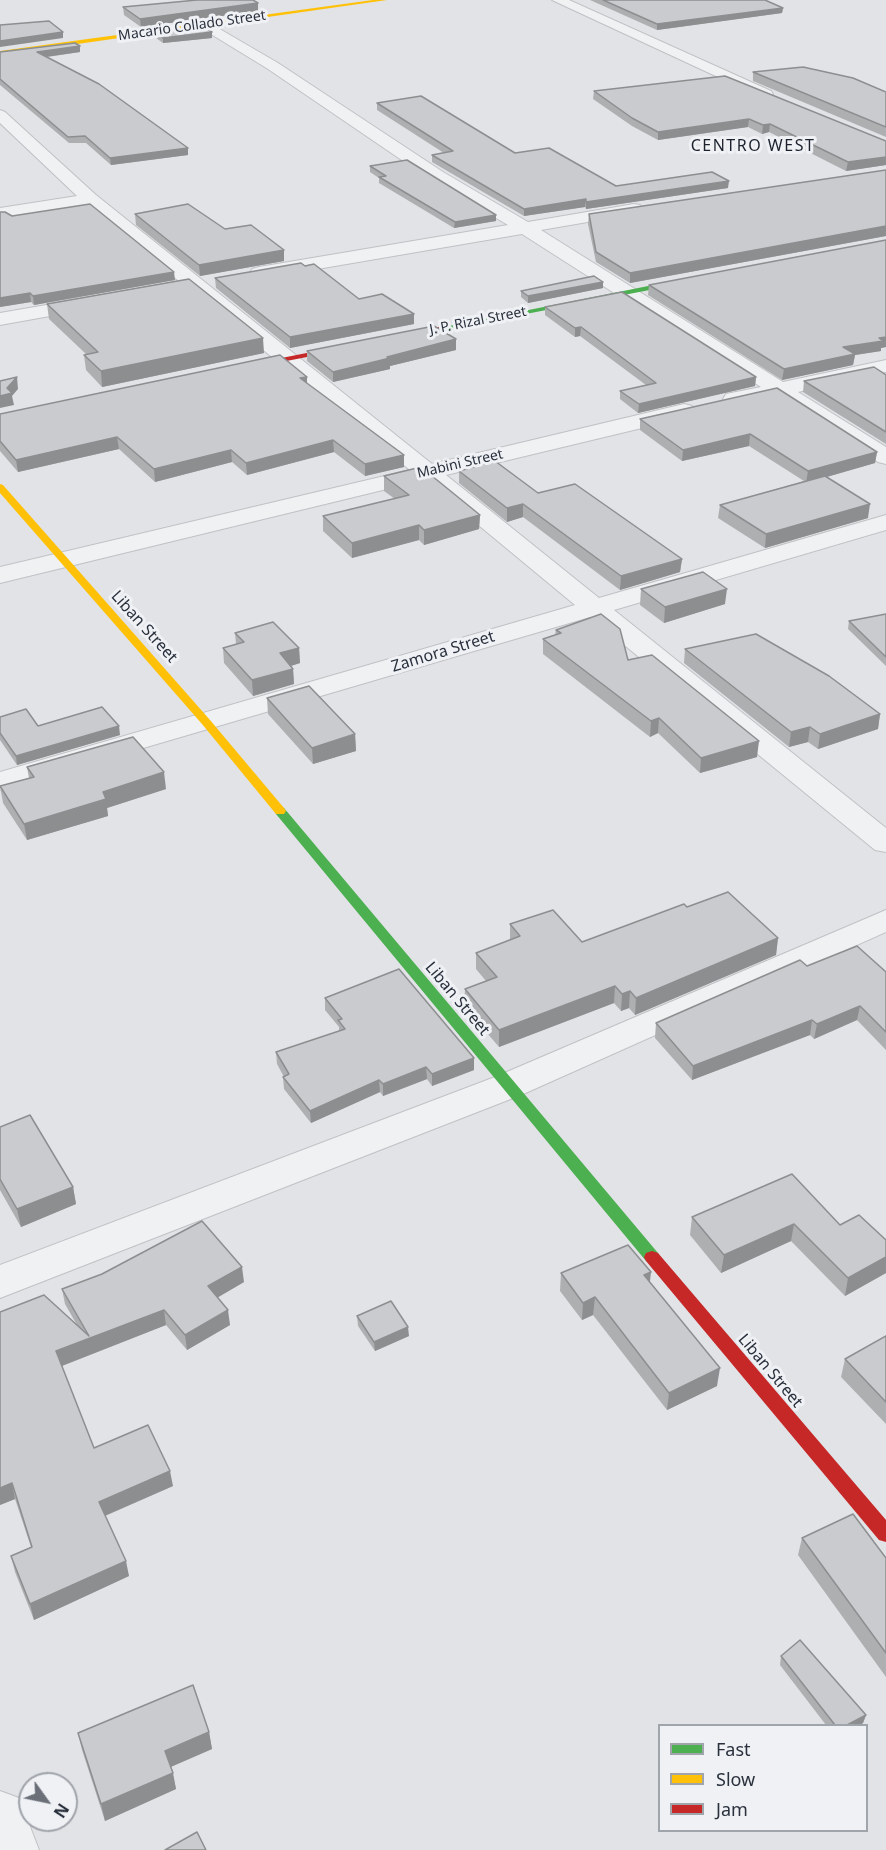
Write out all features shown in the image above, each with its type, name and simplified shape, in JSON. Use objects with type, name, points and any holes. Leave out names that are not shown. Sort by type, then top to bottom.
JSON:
[{"type":"street","name":"Macario Collado Street","points":[[0,53],[384,0]]},
{"type":"street","points":[[558,0],[783,101]]},
{"type":"street","points":[[206,25],[273,66],[437,176],[522,226],[886,458]]},
{"type":"street","points":[[0,115],[90,199],[886,843]]},
{"type":"street","points":[[0,213],[90,199]]},
{"type":"street","points":[[242,276],[522,226],[648,207]]},
{"type":"street","name":"J. P. Rizal Street","points":[[228,369],[704,277]]},
{"type":"street","points":[[172,289],[218,281]]},
{"type":"street","points":[[0,319],[115,299]]},
{"type":"street","name":"Mabini Street","points":[[0,575],[427,471],[886,366]]},
{"type":"street","name":"Liban Street","points":[[0,487],[206,722],[508,1086],[886,1534]]},
{"type":"street","name":"Zamora Street","points":[[0,781],[886,522]]},
{"type":"street","points":[[0,1282],[508,1086],[886,920]]},
{"type":"street","points":[[0,1817],[12,1850]]},
{"type":"building","points":[[197,0],[253,0],[258,3],[140,19],[123,7]]},
{"type":"building","points":[[603,0],[765,0],[783,8],[657,24]]},
{"type":"building","points":[[49,21],[63,32],[0,41],[0,25]]},
{"type":"building","points":[[202,26],[212,32],[163,38],[155,33]]},
{"type":"building","points":[[75,43],[80,46],[37,52],[99,84],[188,148],[110,158],[85,136],[68,137],[0,79],[0,52]]},
{"type":"building","points":[[803,67],[853,78],[886,92],[886,127],[753,72]]},
{"type":"building","points":[[725,76],[886,141],[886,157],[848,162],[770,124],[763,125],[749,119],[658,132],[632,118],[594,91]]},
{"type":"building","points":[[421,96],[515,153],[549,148],[616,186],[712,172],[729,181],[524,209],[432,155],[453,151],[377,103]]},
{"type":"building","points":[[407,160],[496,215],[455,222],[379,177],[386,176],[370,166]]},
{"type":"building","points":[[886,170],[886,226],[630,273],[596,252],[589,214]]},
{"type":"building","points":[[90,204],[174,272],[33,296],[30,293],[0,298],[0,212],[12,216]]},
{"type":"building","points":[[188,204],[225,229],[251,225],[284,250],[199,265],[135,214]]},
{"type":"building","points":[[886,240],[886,337],[879,338],[883,341],[843,347],[855,354],[784,369],[649,285]]},
{"type":"building","points":[[301,263],[305,266],[314,264],[359,299],[382,294],[414,314],[290,337],[215,278]]},
{"type":"building","points":[[594,276],[603,282],[528,296],[521,291]]},
{"type":"building","points":[[189,279],[263,338],[101,371],[84,355],[98,352],[47,304]]},
{"type":"building","points":[[622,292],[756,377],[639,404],[620,391],[656,383],[581,327],[575,328],[545,307]]},
{"type":"building","points":[[434,326],[456,339],[333,372],[307,351]]},
{"type":"building","points":[[280,355],[307,377],[300,378],[404,455],[365,464],[333,440],[246,463],[231,450],[154,469],[117,437],[16,460],[0,441],[0,414]]},
{"type":"building","points":[[874,367],[886,375],[886,432],[804,381]]},
{"type":"building","points":[[17,377],[7,388],[12,393],[0,396],[0,381]]},
{"type":"building","points":[[777,388],[877,452],[808,471],[750,434],[683,450],[640,419]]},
{"type":"building","points":[[495,461],[538,493],[575,484],[682,559],[621,576],[523,504],[507,508],[459,471]]},
{"type":"building","points":[[421,467],[480,515],[424,530],[419,525],[352,543],[323,516],[409,495],[384,476]]},
{"type":"building","points":[[825,476],[870,504],[766,534],[720,505]]},
{"type":"building","points":[[703,572],[727,589],[665,607],[641,589]]},
{"type":"building","points":[[601,614],[620,629],[628,660],[652,655],[759,741],[701,758],[659,718],[651,721],[543,639],[561,633],[556,630]]},
{"type":"building","points":[[886,614],[886,657],[849,621]]},
{"type":"building","points":[[273,622],[299,648],[280,653],[293,669],[252,680],[223,648],[244,642],[235,633]]},
{"type":"building","points":[[756,634],[829,676],[880,714],[820,734],[810,727],[791,732],[685,649]]},
{"type":"building","points":[[309,686],[355,734],[312,748],[267,698]]},
{"type":"building","points":[[102,707],[119,726],[16,756],[0,733],[0,717],[26,709],[38,726]]},
{"type":"building","points":[[133,737],[164,772],[103,792],[106,799],[24,824],[0,786],[34,777],[27,767]]},
{"type":"building","points":[[728,892],[778,938],[636,998],[630,991],[622,994],[615,986],[499,1030],[465,989],[497,977],[476,953],[520,936],[510,924],[553,910],[582,942],[684,904],[687,907]]},
{"type":"building","points":[[857,946],[886,972],[886,1032],[860,1006],[817,1024],[812,1020],[693,1066],[656,1023],[800,960],[807,966]]},
{"type":"building","points":[[399,969],[474,1058],[432,1074],[426,1067],[383,1084],[379,1080],[310,1111],[283,1077],[289,1074],[276,1052],[345,1029],[338,1020],[342,1019],[325,998]]},
{"type":"building","points":[[30,1115],[73,1187],[17,1209],[0,1179],[0,1127]]},
{"type":"building","points":[[792,1174],[840,1225],[859,1215],[886,1240],[886,1257],[848,1278],[794,1224],[724,1255],[692,1217]]},
{"type":"building","points":[[202,1221],[242,1267],[208,1286],[228,1310],[185,1335],[164,1310],[56,1351],[94,1448],[148,1425],[170,1471],[99,1502],[126,1561],[30,1604],[11,1556],[32,1547],[12,1483],[0,1488],[0,1312],[44,1295],[89,1336],[62,1289],[102,1274]]},
{"type":"building","points":[[628,1245],[651,1272],[644,1275],[720,1368],[669,1393],[595,1297],[583,1303],[561,1273]]},
{"type":"building","points":[[391,1301],[408,1327],[374,1342],[357,1316]]},
{"type":"building","points":[[886,1336],[886,1402],[845,1359]]},
{"type":"building","points":[[853,1514],[886,1558],[886,1653],[802,1538]]},
{"type":"building","points":[[800,1640],[866,1715],[849,1724],[834,1724],[781,1656]]},
{"type":"building","points":[[193,1685],[209,1732],[165,1751],[173,1773],[101,1804],[78,1733]]},
{"type":"building","points":[[197,1832],[206,1850],[165,1850]]},
{"type":"traffic: fast","points":[[438,329],[693,279]]},
{"type":"traffic: fast","points":[[280,811],[652,1257]]},
{"type":"traffic: slow","points":[[0,53],[384,0]]},
{"type":"traffic: slow","points":[[0,487],[206,722],[280,811]]},
{"type":"traffic: jam","points":[[240,367],[438,329]]},
{"type":"traffic: jam","points":[[652,1257],[886,1534]]},
{"type":"district","name":"CENTRO WEST","points":[[753,146]]}]
